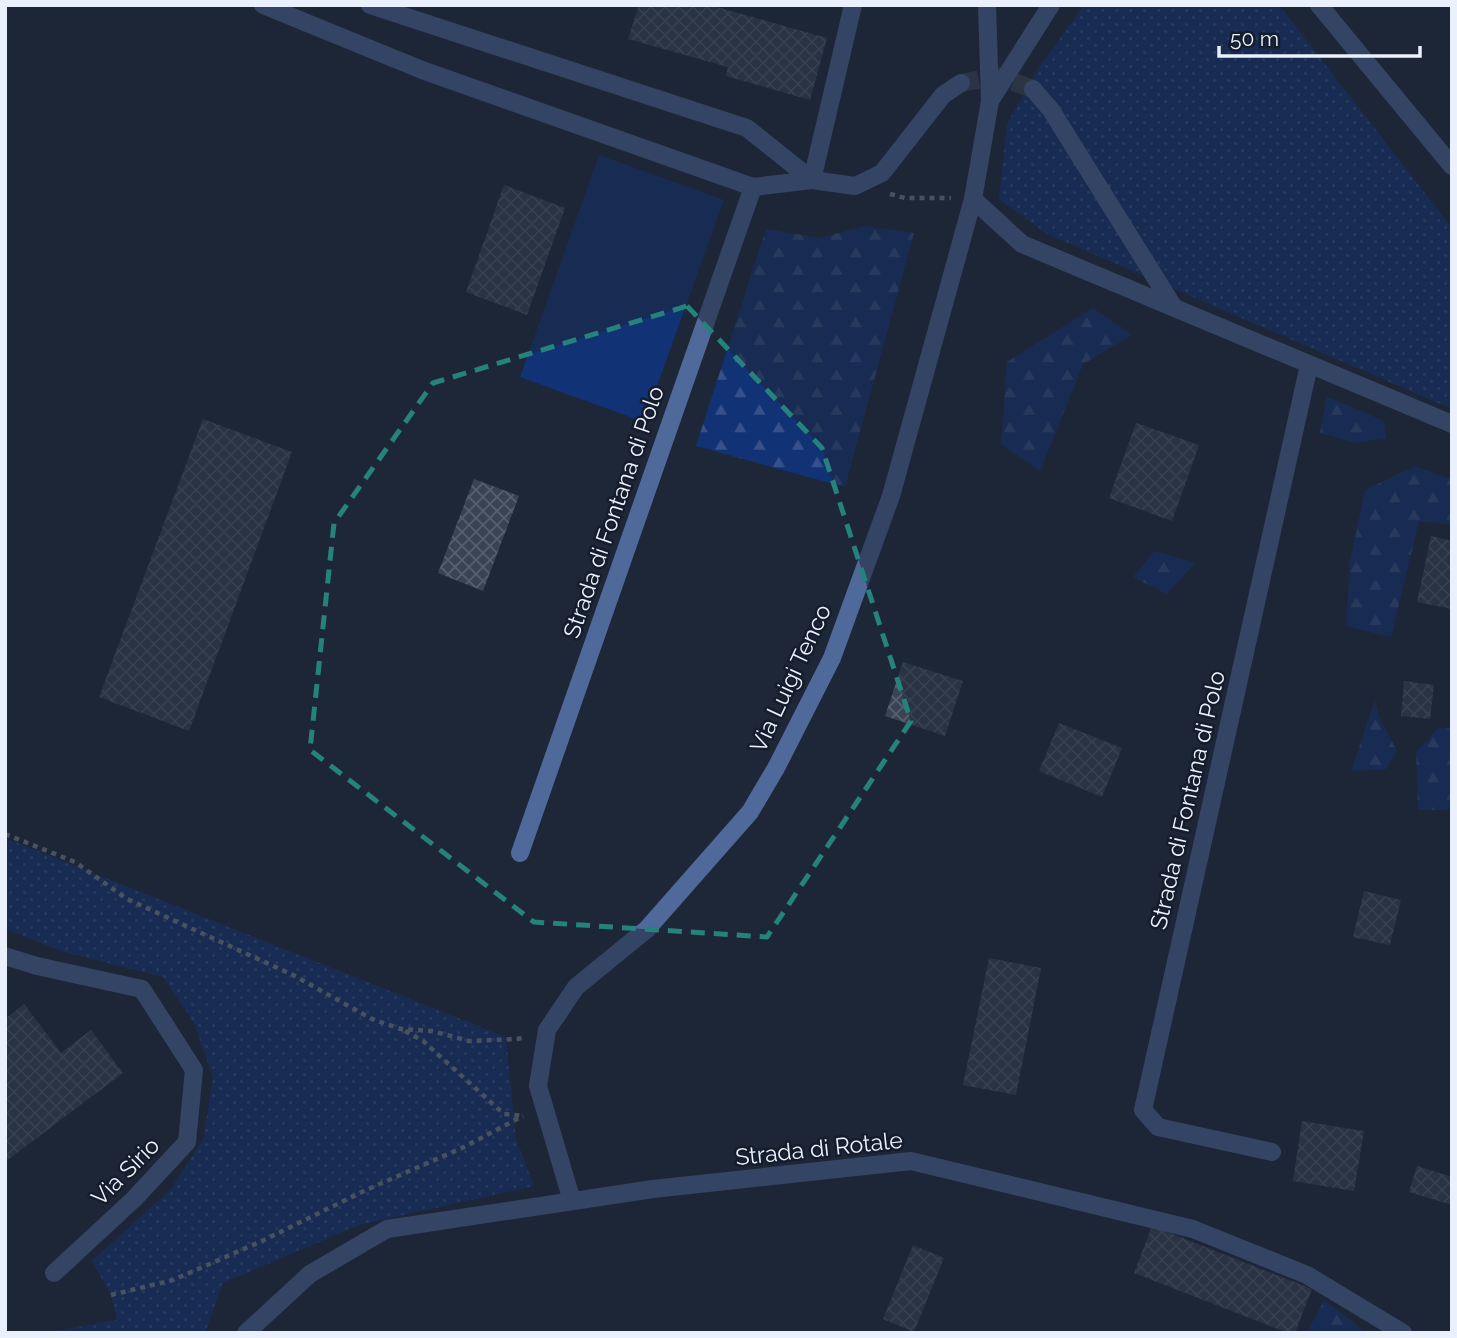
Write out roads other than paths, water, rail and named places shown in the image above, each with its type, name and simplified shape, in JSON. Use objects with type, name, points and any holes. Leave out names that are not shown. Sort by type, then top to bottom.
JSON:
[{"type":"street","points":[[263,5],[422,70],[753,187],[812,180],[855,186],[882,173],[943,95],[961,83]]},
{"type":"street","points":[[370,5],[747,128],[812,180]]},
{"type":"street","points":[[812,180],[853,5]]},
{"type":"street","name":"Via Luigi Tenco","points":[[572,1201],[538,1086],[547,1030],[576,987],[647,929],[750,812],[776,768],[831,658],[891,496],[973,198],[990,101],[988,5]]},
{"type":"street","name":"Via Luigi Tenco","points":[[990,101],[1051,5]]},
{"type":"street","points":[[1319,5],[1437,152],[1452,166]]},
{"type":"street","points":[[1033,89],[1051,110],[1174,306]]},
{"type":"street","name":"Strada di Fontana di Polo","points":[[520,853],[753,187]]},
{"type":"street","points":[[973,198],[1022,244],[1452,424]]},
{"type":"street","name":"Strada di Fontana di Polo","points":[[1272,1152],[1158,1127],[1143,1110],[1309,365]]},
{"type":"street","name":"Via Sirio","points":[[5,956],[37,966],[142,989],[194,1070],[187,1142],[134,1199],[54,1273]]},
{"type":"street","name":"Strada di Rotale","points":[[246,1333],[310,1274],[387,1229],[653,1189],[911,1161],[1193,1229],[1307,1275],[1403,1333]]},
{"type":"tunnel","points":[[961,83],[997,76],[1033,89]]}]
